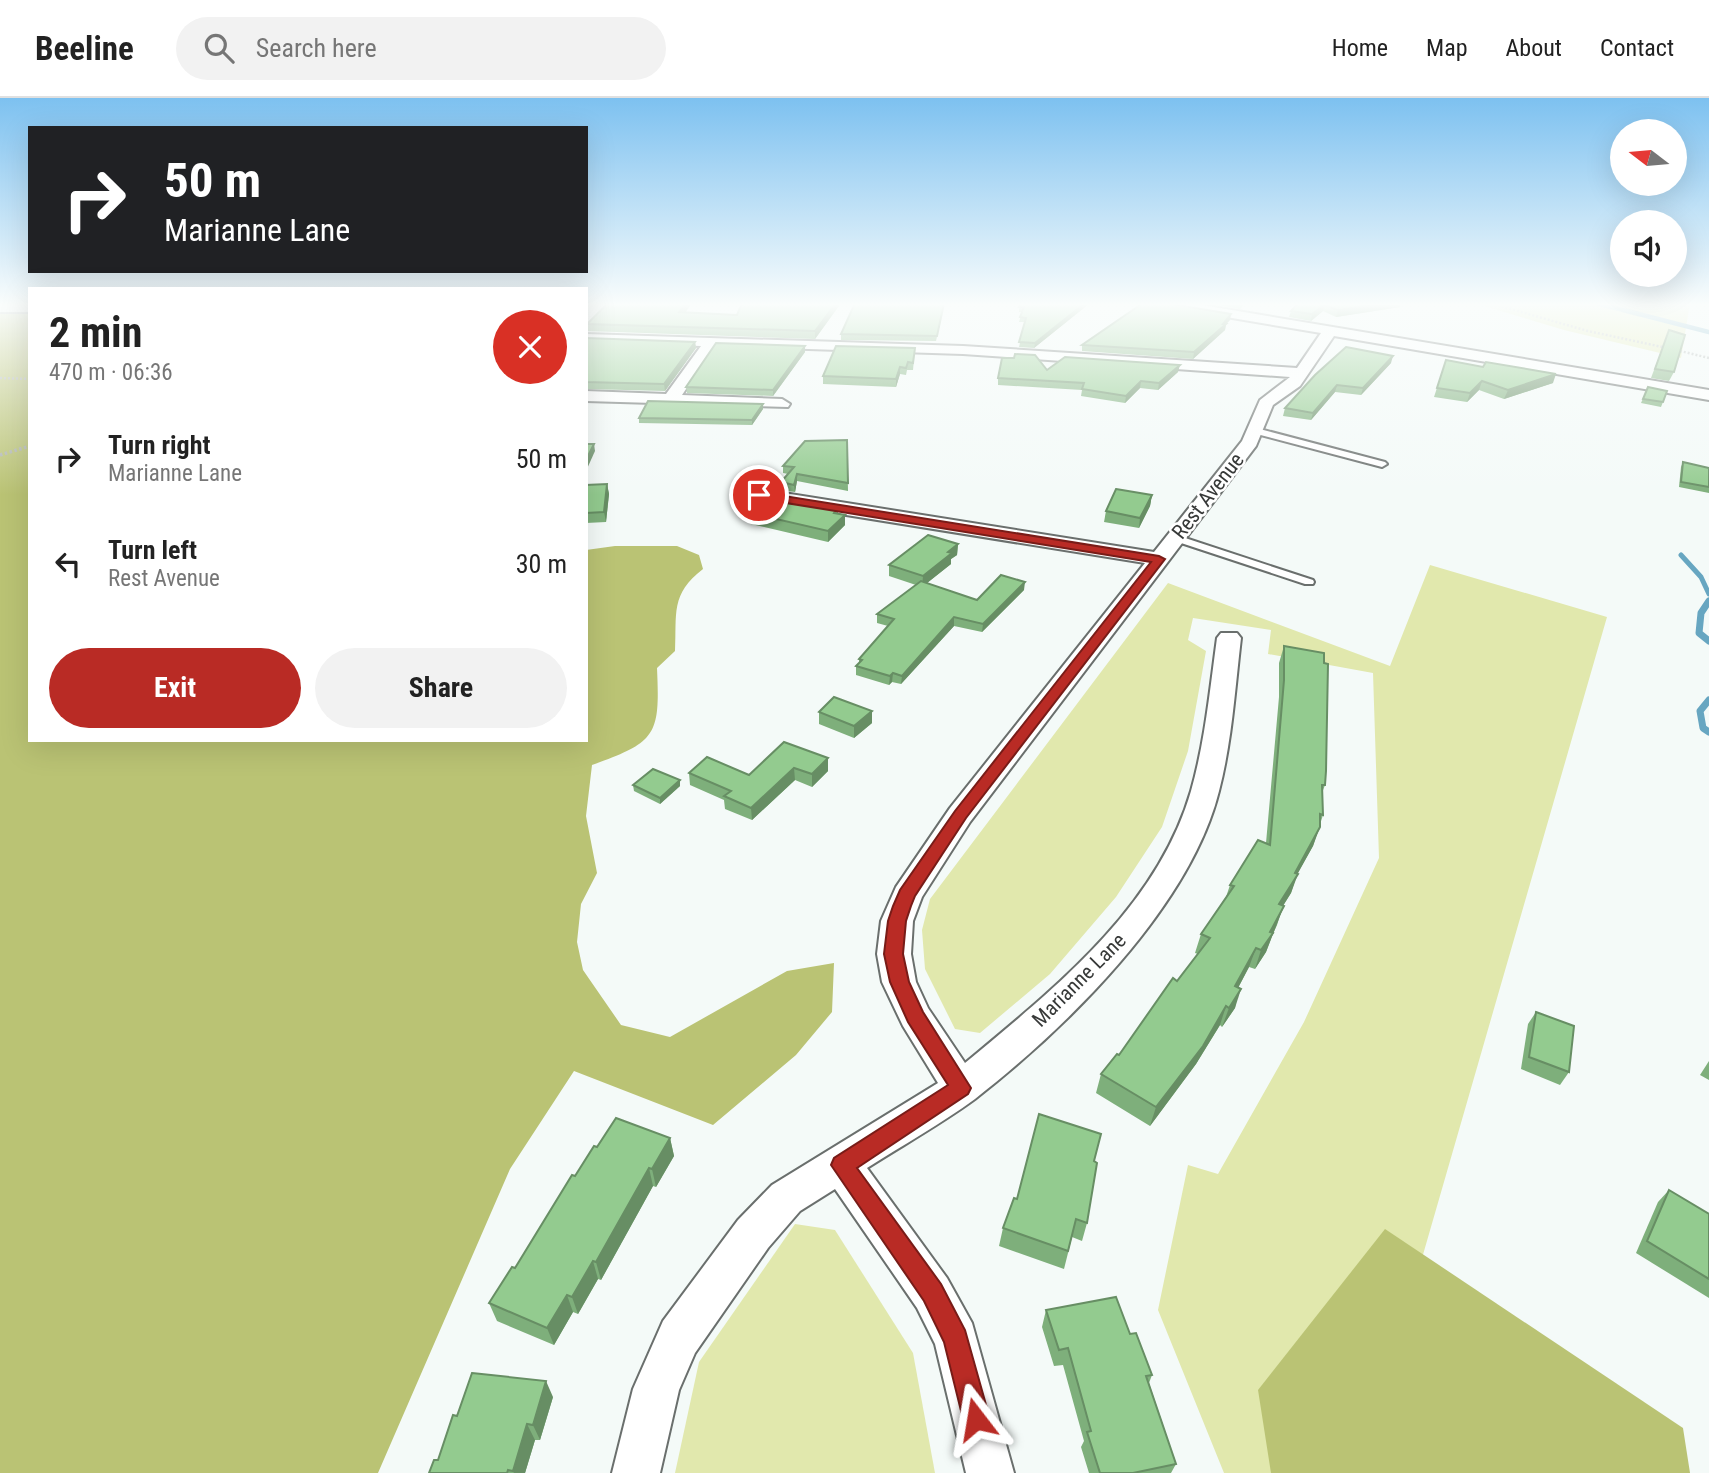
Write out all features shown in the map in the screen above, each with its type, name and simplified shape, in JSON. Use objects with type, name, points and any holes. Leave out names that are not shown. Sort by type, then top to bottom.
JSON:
[{"type":"street","points":[[671,399],[693,367]]},
{"type":"street","points":[[1214,367],[1301,373]]},
{"type":"street","name":"Rest Avenue","points":[[961,1088],[915,1016],[899,982],[894,954],[897,921],[906,895],[960,815],[1250,442],[1266,403],[1294,383],[1305,367]]},
{"type":"street","points":[[1544,367],[1709,395]]},
{"type":"street","points":[[588,396],[782,404]]},
{"type":"street","points":[[759,495],[1159,559]]},
{"type":"street","name":"Marianne Lane","points":[[636,1473],[656,1389],[679,1337],[752,1234],[786,1198],[961,1088],[1042,1019],[1113,951],[1156,892],[1187,839],[1205,792],[1229,638]]},
{"type":"street","points":[[842,1165],[932,1293],[956,1339],[990,1473]]},
{"type":"lane","points":[[1256,431],[1382,464]]},
{"type":"lane","points":[[1176,538],[1309,582]]},
{"type":"path","points":[[0,378],[28,379]]},
{"type":"path","points":[[0,455],[28,447]]},
{"type":"green space","points":[[0,367],[28,367],[28,742],[588,742],[588,550],[615,546],[677,546],[699,555],[703,569],[685,587],[677,606],[675,651],[657,668],[657,708],[650,733],[630,750],[592,765],[586,816],[597,873],[581,904],[577,942],[583,970],[621,1025],[670,1037],[787,971],[834,963],[832,1012],[796,1055],[713,1125],[574,1071],[510,1169],[378,1473],[0,1473]]},
{"type":"green space","points":[[1430,565],[1607,617],[1360,1473],[1224,1473],[1158,1310],[1188,1165],[1218,1174],[1304,1022],[1379,858],[1373,673],[1268,654],[1271,630],[1193,618],[1188,640],[1206,651],[1188,751],[1162,827],[1116,897],[1050,974],[980,1033],[955,1029],[925,969],[922,930],[930,899],[1168,583],[1390,666]]},
{"type":"green space","points":[[795,1224],[835,1230],[913,1353],[935,1473],[675,1473],[699,1362]]},
{"type":"green space","points":[[1385,1229],[1683,1428],[1690,1473],[1271,1473],[1258,1390]]},
{"type":"building","points":[[588,367],[676,367],[664,384],[588,382]]},
{"type":"building","points":[[700,367],[790,367],[773,390],[686,387]]},
{"type":"building","points":[[827,367],[900,367],[896,379],[823,376]]},
{"type":"building","points":[[1000,367],[1045,367],[1047,370],[1051,367],[1177,367],[1159,383],[1141,381],[1126,396],[1082,389],[1084,383],[998,378]]},
{"type":"building","points":[[1324,367],[1383,367],[1363,388],[1337,385],[1313,413],[1285,408]]},
{"type":"building","points":[[1444,367],[1516,367],[1556,374],[1508,390],[1482,381],[1470,393],[1437,388]]},
{"type":"building","points":[[1656,367],[1675,367],[1674,372]]},
{"type":"building","points":[[1648,387],[1667,391],[1663,402],[1643,399]]},
{"type":"building","points":[[648,401],[763,404],[752,420],[639,418]]},
{"type":"building","points":[[847,440],[848,483],[797,474],[794,485],[781,482],[794,467],[783,466],[805,441]]},
{"type":"building","points":[[588,444],[594,444],[588,456]]},
{"type":"building","points":[[1683,462],[1709,468],[1709,487],[1681,482]]},
{"type":"building","points":[[607,484],[604,512],[588,513],[588,485]]},
{"type":"building","points":[[1116,489],[1152,495],[1140,518],[1106,511]]},
{"type":"building","points":[[767,495],[831,505],[838,507],[834,513],[845,515],[828,531],[750,513]]},
{"type":"building","points":[[928,535],[958,544],[948,552],[952,553],[923,576],[889,565]]},
{"type":"building","points":[[1001,575],[1025,582],[983,624],[954,617],[902,676],[893,673],[890,676],[856,666],[894,619],[877,614],[921,581],[977,600]]},
{"type":"building","points":[[1284,646],[1324,653],[1324,663],[1328,664],[1326,771],[1325,785],[1322,785],[1323,815],[1320,814],[1320,827],[1295,873],[1298,874],[1279,904],[1284,906],[1270,932],[1273,933],[1261,950],[1256,948],[1235,986],[1241,989],[1229,1008],[1226,1006],[1203,1046],[1156,1107],[1101,1074],[1117,1054],[1119,1055],[1173,978],[1177,981],[1210,938],[1201,934],[1234,886],[1230,885],[1258,840],[1270,845],[1284,680]]},
{"type":"building","points":[[834,697],[872,711],[854,726],[819,712]]},
{"type":"building","points":[[784,742],[828,758],[812,774],[794,768],[751,808],[724,796],[731,791],[689,773],[707,757],[749,775]]},
{"type":"building","points":[[653,769],[680,780],[660,798],[633,785]]},
{"type":"building","points":[[1536,1012],[1574,1026],[1569,1072],[1529,1057]]},
{"type":"building","points":[[1039,1114],[1101,1134],[1094,1161],[1097,1163],[1087,1223],[1076,1219],[1068,1251],[1003,1228],[1014,1198],[1017,1199]]},
{"type":"building","points":[[616,1118],[670,1138],[652,1169],[649,1168],[596,1262],[593,1261],[572,1297],[567,1295],[547,1328],[489,1303],[512,1267],[515,1268],[572,1175],[575,1176]]},
{"type":"building","points":[[1669,1190],[1709,1214],[1709,1279],[1647,1241]]},
{"type":"building","points":[[1116,1297],[1130,1334],[1136,1333],[1152,1375],[1146,1376],[1176,1464],[1133,1473],[1100,1473],[1087,1432],[1091,1431],[1068,1348],[1059,1350],[1046,1310]]},
{"type":"building","points":[[472,1373],[546,1381],[533,1425],[527,1424],[513,1471],[429,1473],[434,1460],[438,1460],[453,1415],[457,1416]]},
{"type":"waterway","points":[[1681,555],[1701,577],[1709,594]]},
{"type":"waterway","points":[[1709,601],[1701,613],[1699,633],[1709,641]]},
{"type":"waterway","points":[[1709,700],[1700,711],[1703,728],[1709,732]]},
{"type":"route","points":[[759,495],[1159,559],[960,815],[906,895],[897,921],[894,954],[899,982],[915,1016],[961,1088],[842,1165],[932,1293],[956,1339],[976,1419]]}]
